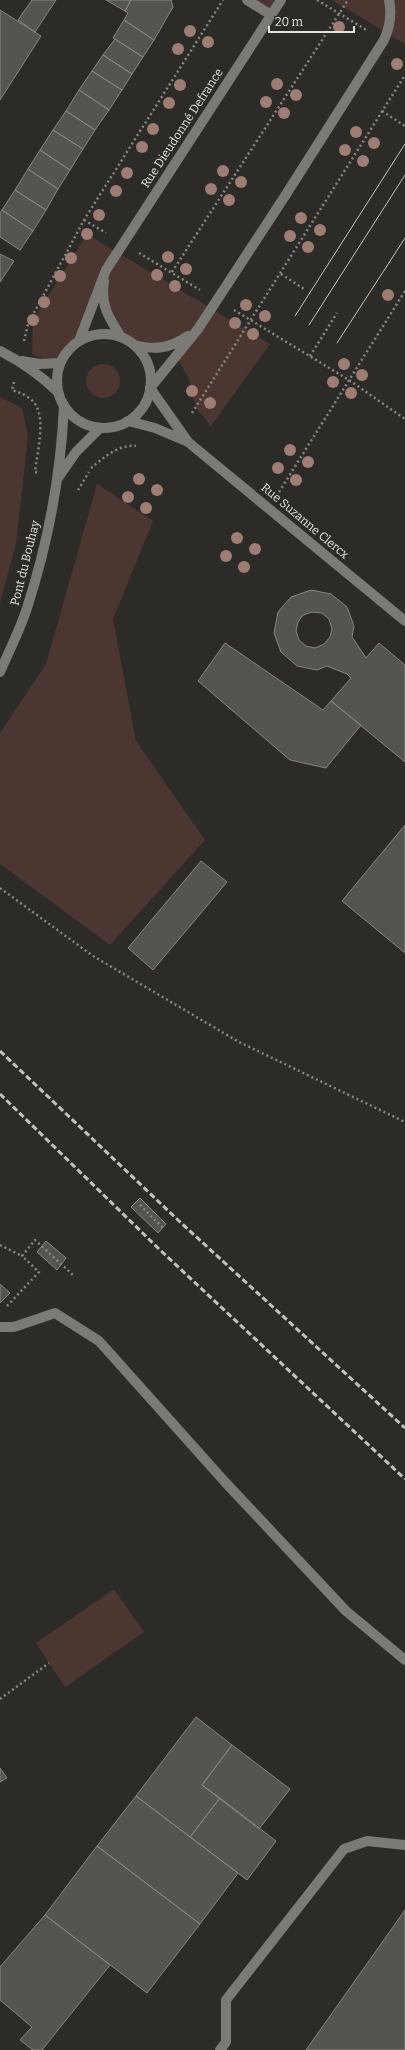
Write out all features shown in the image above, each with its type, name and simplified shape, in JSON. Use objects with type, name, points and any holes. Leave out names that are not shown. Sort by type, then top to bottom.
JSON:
[{"type":"street","points":[[247,0],[271,15]]},
{"type":"street","name":"Rue Dieudonné Defrance","points":[[79,341],[106,270],[281,0]]},
{"type":"street","points":[[150,388],[198,329],[384,40],[389,26],[391,11],[389,0]]},
{"type":"street","name":"Rue Dieudonné Defrance","points":[[106,270],[103,289],[106,313],[121,337]]},
{"type":"street","points":[[134,345],[152,349],[178,343],[198,329]]},
{"type":"street","points":[[107,334],[121,337],[134,345],[144,357],[150,372],[150,388],[146,401],[139,413],[128,421],[114,427],[100,428],[86,424],[73,417],[64,406],[58,392],[57,377],[60,363],[67,351],[79,341],[92,335],[107,334]]},
{"type":"street","points":[[0,351],[19,360],[58,392]]},
{"type":"street","points":[[19,360],[40,364],[60,363]]},
{"type":"street","name":"Rue Suzanne Clercx","points":[[150,388],[188,442],[405,621]]},
{"type":"street","name":"Pont du Bouhay","points":[[0,672],[27,609],[43,550],[57,480],[62,443],[64,406]]},
{"type":"street","name":"Rue Suzanne Clercx","points":[[128,421],[155,428],[188,442]]},
{"type":"street","name":"Pont du Bouhay","points":[[57,480],[76,452],[100,428]]},
{"type":"street","points":[[0,1327],[14,1326],[55,1313],[99,1342],[225,1482],[346,1611],[405,1660]]},
{"type":"street","points":[[220,2050],[226,2042],[226,2000],[344,1849],[367,1841],[405,1846]]},
{"type":"path","points":[[57,480],[35,472],[41,418],[38,408],[30,398],[12,390],[28,324],[84,220],[223,0]]},
{"type":"path","points":[[317,0],[384,40]]},
{"type":"path","points":[[172,272],[348,0]]},
{"type":"path","points":[[188,442],[190,416],[250,320],[281,274],[405,74]]},
{"type":"path","points":[[382,111],[405,126]]},
{"type":"path","points":[[84,220],[349,380],[405,419]]},
{"type":"path","points":[[281,274],[304,289]]},
{"type":"path","points":[[269,508],[405,291]]},
{"type":"path","points":[[310,356],[337,313]]},
{"type":"path","points":[[78,490],[92,467],[112,451],[131,445],[138,446]]},
{"type":"path","points":[[0,888],[92,956],[239,1042],[405,1122]]},
{"type":"path","points":[[140,1205],[163,1228]]},
{"type":"path","points":[[22,1256],[35,1240],[73,1275]]},
{"type":"path","points":[[0,1245],[22,1256],[39,1272],[5,1309]]},
{"type":"path","points":[[0,1699],[49,1663]]},
{"type":"shaded area","points":[[247,0],[281,0],[271,15]]},
{"type":"shaded area","points":[[332,0],[405,0],[405,44]]},
{"type":"shaded area","points":[[87,234],[270,344],[211,426],[196,408],[189,379],[179,361],[197,330],[178,343],[134,345],[121,337],[103,289],[79,341],[67,351],[60,363],[51,363],[32,354],[33,320]]},
{"type":"shaded area","points":[[106,364],[113,366],[118,371],[120,381],[118,391],[113,396],[100,398],[93,396],[88,391],[86,378],[88,371],[93,366]]},
{"type":"shaded area","points":[[0,397],[22,408],[28,437],[16,543],[0,603]]},
{"type":"shaded area","points":[[97,484],[153,521],[113,619],[136,741],[205,840],[110,945],[0,864],[0,733],[46,664]]},
{"type":"shaded area","points":[[114,1589],[144,1632],[65,1687],[36,1643]]},
{"type":"building","points":[[32,0],[56,0],[35,32],[18,20]]},
{"type":"building","points":[[106,0],[131,0],[125,11]]},
{"type":"building","points":[[131,0],[171,0],[173,7],[154,40],[124,20],[128,13],[125,11]]},
{"type":"building","points":[[0,10],[41,36],[0,100]]},
{"type":"building","points":[[124,20],[154,40],[143,57],[113,38]]},
{"type":"building","points":[[115,39],[143,57],[132,74],[103,55]]},
{"type":"building","points":[[103,55],[132,74],[122,90],[92,71]]},
{"type":"building","points":[[92,71],[122,90],[109,110],[79,90]]},
{"type":"building","points":[[79,90],[109,110],[95,130],[66,111]]},
{"type":"building","points":[[66,111],[95,130],[83,149],[53,130]]},
{"type":"building","points":[[53,130],[83,149],[70,170],[40,150]]},
{"type":"building","points":[[40,150],[70,170],[58,189],[28,169]]},
{"type":"building","points":[[28,169],[58,189],[46,210],[15,190]]},
{"type":"building","points":[[15,190],[46,210],[33,231],[2,210]]},
{"type":"building","points":[[2,210],[33,231],[20,250],[0,237],[0,213]]},
{"type":"building","points":[[0,254],[14,261],[0,282]]},
{"type":"building","points":[[311,590],[331,594],[347,607],[354,626],[352,637],[366,658],[379,643],[405,665],[405,762],[331,701],[351,678],[347,674],[327,666],[317,670],[297,666],[281,652],[274,633],[278,612],[291,597]],"holes":[[[312,612],[322,613],[329,619],[332,629],[330,637],[324,644],[315,648],[306,646],[299,640],[296,631],[298,622],[303,615]]]},
{"type":"building","points":[[225,643],[323,710],[331,701],[361,725],[326,768],[290,760],[198,681]]},
{"type":"building","points":[[405,825],[405,953],[342,901]]},
{"type":"building","points":[[201,861],[227,882],[153,970],[128,948]]},
{"type":"building","points":[[140,1198],[166,1224],[158,1233],[131,1207]]},
{"type":"building","points":[[46,1241],[66,1258],[57,1270],[37,1252]]},
{"type":"building","points":[[0,1284],[10,1293],[0,1303]]},
{"type":"building","points":[[196,1717],[232,1745],[202,1785],[220,1798],[190,1837],[136,1796]]},
{"type":"building","points":[[232,1745],[290,1789],[259,1829],[202,1785]]},
{"type":"building","points":[[0,1768],[7,1778],[0,1782]]},
{"type":"building","points":[[136,1796],[238,1873],[200,1924],[97,1846]]},
{"type":"building","points":[[220,1798],[276,1841],[247,1880],[190,1837]]},
{"type":"building","points":[[97,1846],[200,1924],[147,1993],[45,1915]]},
{"type":"building","points":[[405,1910],[405,2050],[306,2050]]},
{"type":"building","points":[[45,1915],[110,1965],[42,2050],[33,2050],[20,2040],[32,2027],[0,2000],[0,1967]]},
{"type":"tram line","points":[[295,316],[405,144]]},
{"type":"tram line","points":[[309,325],[405,175]]},
{"type":"tram line","points":[[337,343],[405,238]]},
{"type":"railway","points":[[0,1051],[179,1221],[405,1428]]},
{"type":"railway","points":[[0,1094],[159,1249],[405,1479]]}]
